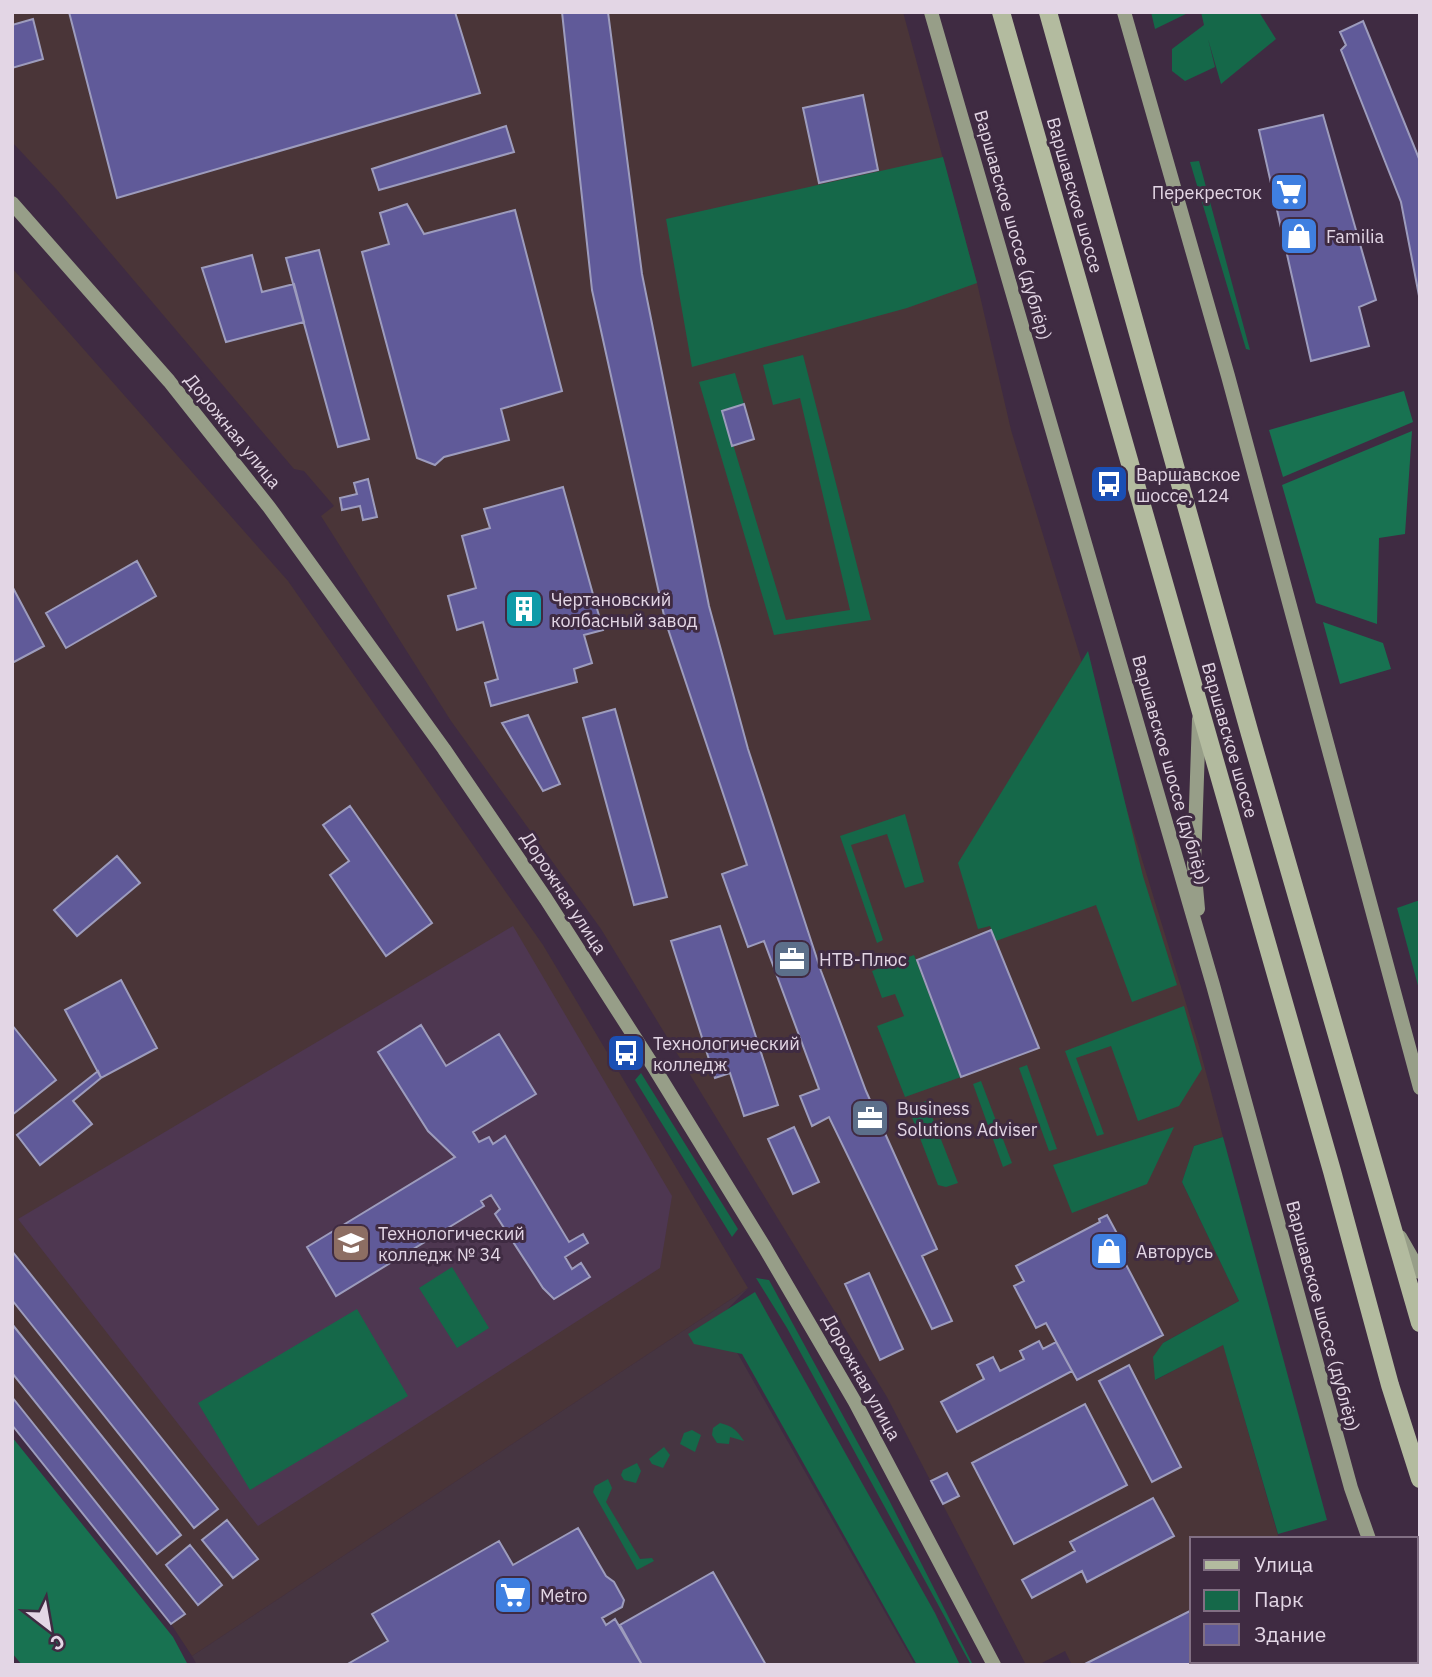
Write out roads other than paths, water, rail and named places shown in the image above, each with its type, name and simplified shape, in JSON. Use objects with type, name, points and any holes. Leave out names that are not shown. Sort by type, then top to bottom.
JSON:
[{"type":"main road","name":"Варшавское шоссе (дублёр)","points":[[931,12],[1213,985],[1351,1488],[1368,1537]]},
{"type":"main road","name":"Варшавское шоссе","points":[[1001,12],[1332,1171],[1390,1385],[1420,1479]]},
{"type":"main road","name":"Варшавское шоссе","points":[[1048,12],[1242,707],[1420,1323]]},
{"type":"main road","points":[[1124,12],[1228,376],[1420,1088]]},
{"type":"main road","name":"Дорожная улица","points":[[12,203],[169,381],[269,507],[444,748],[546,898],[751,1224],[855,1402],[994,1665]]},
{"type":"main road","points":[[1200,711],[1194,864],[1198,908],[1213,985]]},
{"type":"main road","points":[[1389,1216],[1420,1272]]},
{"type":"place","name":"Перекресток","points":[[1289,192]]},
{"type":"place","name":"Familia","points":[[1299,236]]},
{"type":"place","name":"Варшавское шоссе, 124","points":[[1109,484]]},
{"type":"place","name":"Чертановский колбасный завод","points":[[524,609]]},
{"type":"place","name":"НТВ-Плюс","points":[[792,959]]},
{"type":"place","name":"Технологический колледж","points":[[626,1053]]},
{"type":"place","name":"Business Solutions Adviser","points":[[870,1118]]},
{"type":"place","name":"Технологический колледж № 34","points":[[351,1243]]},
{"type":"place","name":"Авторусь","points":[[1109,1251]]},
{"type":"place","name":"Metro","points":[[513,1595]]}]
